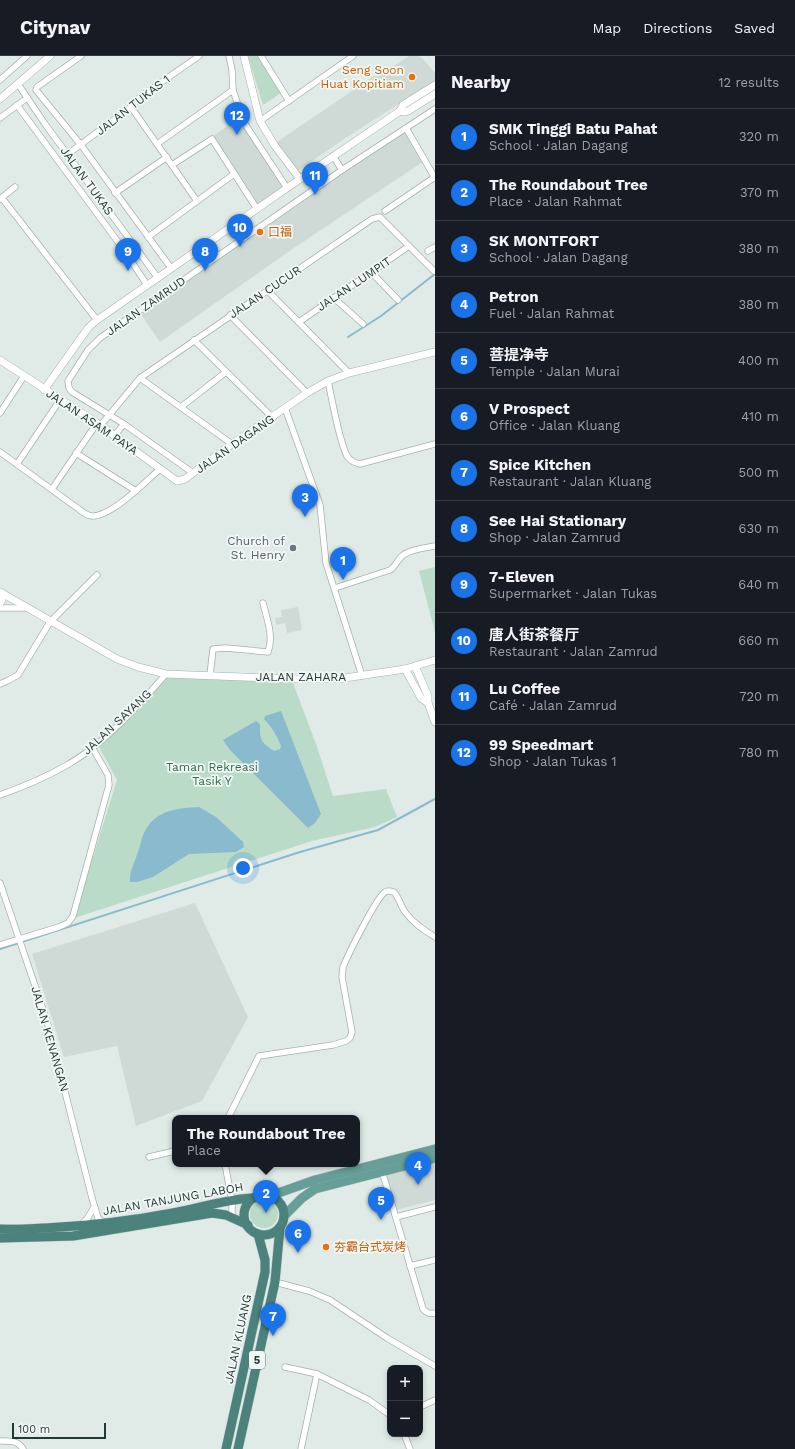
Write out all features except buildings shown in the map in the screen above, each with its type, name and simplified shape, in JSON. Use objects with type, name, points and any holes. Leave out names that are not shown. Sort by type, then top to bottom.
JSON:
[{"type":"highway","points":[[280,1227],[270,1234],[258,1234],[250,1229],[248,1225],[245,1214],[246,1208],[254,1198],[264,1195],[270,1196],[279,1201],[282,1205],[284,1216]]},
{"type":"highway","name":"JALAN TANJUNG LABOH","points":[[0,1238],[73,1236],[98,1227],[172,1214],[240,1198],[254,1198]]},
{"type":"highway","name":"JALAN TANJUNG LABOH","points":[[0,1230],[78,1226],[98,1227],[212,1213],[232,1217],[248,1225]]},
{"type":"highway","name":"5","points":[[280,1227],[284,1216]]},
{"type":"highway","name":"JALAN KLUANG","points":[[238,1449],[275,1282],[280,1227]]},
{"type":"highway","name":"JALAN KLUANG","points":[[226,1449],[265,1272],[265,1260],[258,1234]]},
{"type":"highway","points":[[234,1449],[236,1442],[240,1439]]},
{"type":"main road","points":[[270,1196],[315,1180],[435,1149]]},
{"type":"main road","name":"5","points":[[284,1216],[302,1198],[315,1189],[435,1158]]},
{"type":"street","points":[[0,80],[27,56]]},
{"type":"street","points":[[0,99],[50,56]]},
{"type":"street","points":[[81,56],[36,87],[36,90],[80,145],[171,268]]},
{"type":"street","name":"JALAN TUKAS 1","points":[[68,154],[131,107],[140,97],[199,56]]},
{"type":"street","points":[[229,56],[232,70],[233,90],[242,117],[241,118],[287,188]]},
{"type":"street","points":[[244,56],[260,121],[275,146],[300,179]]},
{"type":"street","points":[[261,56],[289,101]]},
{"type":"street","points":[[260,121],[353,56]]},
{"type":"street","name":"JALAN TUKAS","points":[[18,84],[44,124],[68,154],[158,278]]},
{"type":"street","points":[[44,390],[88,328],[97,320],[400,111],[403,105],[435,85]]},
{"type":"street","points":[[157,144],[233,90]]},
{"type":"street","points":[[400,111],[408,111],[435,94]]},
{"type":"street","points":[[0,118],[27,98]]},
{"type":"street","points":[[18,105],[124,250],[147,285]]},
{"type":"street","points":[[131,107],[198,200]]},
{"type":"street","name":"JALAN ZAMRUD","points":[[109,415],[72,392],[69,388],[68,381],[94,343],[342,170],[435,109]]},
{"type":"street","points":[[385,211],[435,178],[406,128]]},
{"type":"street","points":[[172,165],[212,139],[257,209]]},
{"type":"street","points":[[333,156],[342,170]]},
{"type":"street","points":[[115,193],[167,157]]},
{"type":"street","points":[[148,237],[234,174]]},
{"type":"street","points":[[15,187],[1,198],[97,320]]},
{"type":"street","name":"JALAN CUCUR","points":[[52,489],[76,453],[98,424],[109,415],[140,378],[372,218],[380,217],[434,271]]},
{"type":"street","points":[[209,244],[218,256]]},
{"type":"street","name":"JALAN LUMPIT","points":[[299,322],[409,246]]},
{"type":"street","points":[[428,251],[435,247]]},
{"type":"street","points":[[371,272],[398,300]]},
{"type":"street","points":[[267,290],[349,373]]},
{"type":"street","points":[[334,298],[363,324]]},
{"type":"street","points":[[230,315],[307,393]]},
{"type":"street","points":[[194,340],[272,418]]},
{"type":"street","name":"JALAN DAGANG","points":[[185,478],[307,393],[328,381],[349,373],[435,352]]},
{"type":"street","name":"JALAN ASAM PAYA","points":[[0,360],[98,424],[178,481],[185,478]]},
{"type":"street","points":[[181,407],[226,372]]},
{"type":"street","points":[[0,413],[24,376]]},
{"type":"street","points":[[140,378],[232,444]]},
{"type":"street","points":[[328,381],[341,438],[347,457],[352,461],[360,464],[435,444]]},
{"type":"street","points":[[16,464],[60,400]]},
{"type":"street","name":"JALAN DAGANG","points":[[285,408],[320,505],[326,563],[362,676]]},
{"type":"street","points":[[109,415],[193,473]]},
{"type":"street","points":[[114,436],[124,424]]},
{"type":"street","points":[[0,452],[80,510],[93,516],[123,502],[160,469]]},
{"type":"street","points":[[76,453],[136,491]]},
{"type":"street","points":[[335,588],[390,570],[396,566],[403,555],[409,552],[435,546]]},
{"type":"street","points":[[0,684],[7,682],[18,675],[50,622],[97,575]]},
{"type":"street","points":[[0,604],[2,600],[1,592]]},
{"type":"street","name":"JALAN ZAHARA","points":[[1,592],[50,622],[117,659],[138,667],[166,674],[293,679],[338,679],[405,669],[435,660]]},
{"type":"street","points":[[210,675],[213,649],[226,648],[268,652],[270,645],[270,631],[263,603]]},
{"type":"street","points":[[0,608],[29,608]]},
{"type":"street","points":[[415,666],[428,696],[428,703],[435,722]]},
{"type":"street","points":[[405,669],[421,698],[428,703]]},
{"type":"street","name":"JALAN SAYANG","points":[[0,795],[62,768],[92,748],[152,690],[166,674]]},
{"type":"street","points":[[0,945],[64,925],[68,923],[73,916],[109,785],[108,775],[92,748]]},
{"type":"street","name":"JALAN KENANGAN","points":[[0,882],[52,1038],[98,1218],[98,1227]]},
{"type":"street","points":[[230,1115],[259,1056],[333,1045],[346,1041],[350,1038],[352,1032],[342,977],[343,967],[371,913],[384,893],[388,891],[394,892],[405,912],[423,930],[435,936]]},
{"type":"street","points":[[149,1157],[172,1152]]},
{"type":"street","points":[[226,1167],[232,1201],[232,1217]]},
{"type":"street","points":[[382,1171],[423,1309],[431,1314],[435,1313]]},
{"type":"street","name":"JALAN KENANGAN","points":[[92,1198],[93,1209],[98,1227]]},
{"type":"street","points":[[396,1217],[435,1207]]},
{"type":"street","points":[[78,1226],[87,1219],[93,1209]]},
{"type":"street","points":[[410,1266],[435,1260]]},
{"type":"street","points":[[275,1282],[309,1291],[330,1300],[387,1338],[435,1366]]},
{"type":"street","points":[[285,1367],[317,1374],[369,1400],[387,1413]]},
{"type":"street","points":[[301,1449],[317,1374]]},
{"type":"street","points":[[423,1406],[435,1400]]},
{"type":"street","points":[[405,1437],[410,1449]]},
{"type":"street","points":[[0,1441],[16,1442],[20,1444],[23,1449]]},
{"type":"shaded area","points":[[409,56],[418,56],[422,58],[435,73],[435,81],[347,137],[293,174],[271,146],[374,76],[380,75]]},
{"type":"shaded area","points":[[240,117],[287,184],[253,207],[209,139]]},
{"type":"shaded area","points":[[406,125],[427,159],[291,250],[160,342],[138,310]]},
{"type":"shaded area","points":[[298,607],[302,630],[287,633],[285,623],[276,625],[275,618],[282,617],[281,610]]},
{"type":"shaded area","points":[[195,903],[248,1017],[202,1101],[136,1126],[117,1046],[64,1057],[32,954]]},
{"type":"shaded area","points":[[435,1162],[435,1200],[396,1210],[386,1174]]},
{"type":"green space","points":[[248,56],[258,56],[281,93],[263,105]]},
{"type":"green space","points":[[435,567],[435,632],[419,571]]},
{"type":"green space","name":"Taman Rekreasi Tasik Y","points":[[169,676],[293,683],[316,744],[333,796],[386,789],[397,817],[375,827],[312,841],[74,918],[117,780],[99,747]]},
{"type":"green space","points":[[264,1200],[274,1204],[278,1214],[274,1224],[264,1228],[254,1224],[250,1214],[254,1204]]},
{"type":"water","points":[[281,711],[321,814],[315,823],[308,828],[230,750],[223,740],[256,721],[260,724],[260,734],[263,743],[274,751],[280,749],[281,746],[276,735],[264,719],[265,716]]},
{"type":"water","points":[[199,807],[216,817],[243,842],[244,847],[236,852],[189,854],[153,877],[137,882],[130,882],[131,871],[142,837],[150,824],[161,814],[176,809]]},
{"type":"waterway","points":[[348,337],[381,316],[435,274]]},
{"type":"waterway","points":[[0,949],[300,852],[378,830],[435,799]]},
{"type":"place","name":"Seng Soon Huat Kopitiam","points":[[412,77]]},
{"type":"place","name":"99 Speedmart","points":[[237,135]]},
{"type":"place","name":"Lu Coffee","points":[[315,195]]},
{"type":"place","name":"口福","points":[[260,232]]},
{"type":"place","name":"唐人街茶餐厅","points":[[240,247]]},
{"type":"place","name":"7-Eleven","points":[[128,271]]},
{"type":"place","name":"See Hai Stationary","points":[[205,271]]},
{"type":"place","name":"SK MONTFORT","points":[[305,517]]},
{"type":"place","name":"Church of St. Henry","points":[[293,548]]},
{"type":"place","name":"SMK Tinggi Batu Pahat","points":[[343,580]]},
{"type":"place","name":"Petron","points":[[418,1185]]},
{"type":"place","name":"The Roundabout Tree","points":[[266,1213]]},
{"type":"place","name":"菩提净寺","points":[[381,1220]]},
{"type":"place","name":"夯霸台式炭烤","points":[[326,1247]]},
{"type":"place","name":"V Prospect","points":[[298,1253]]},
{"type":"place","name":"Spice Kitchen","points":[[273,1336]]}]
